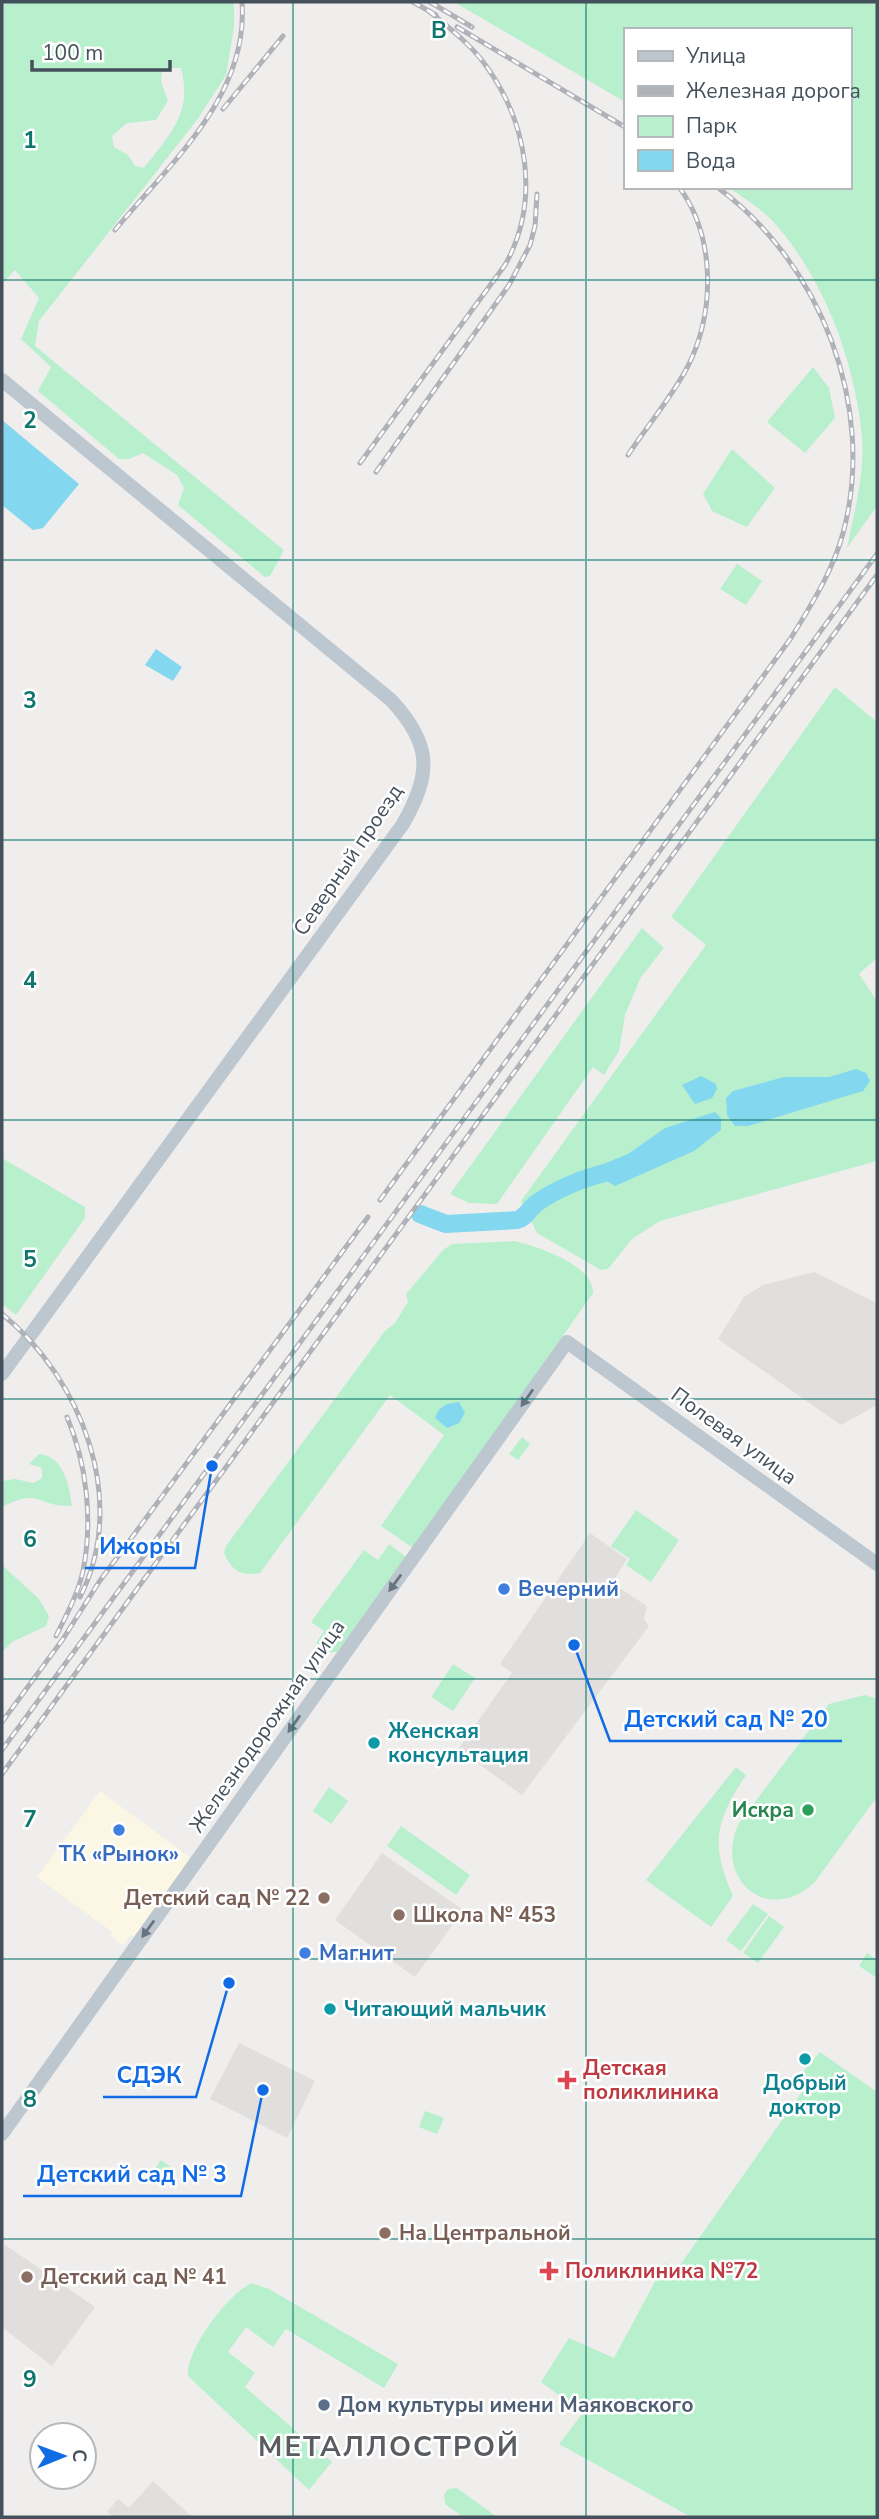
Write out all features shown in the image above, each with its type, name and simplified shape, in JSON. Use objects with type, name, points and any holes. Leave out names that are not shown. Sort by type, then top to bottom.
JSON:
[{"type":"street","name":"Северный проезд","points":[[2,380],[391,700],[417,733],[423,746],[424,765],[423,785],[403,824],[2,1374]]},
{"type":"street","name":"Полевая улица","points":[[566,1342],[877,1564]]},
{"type":"street","name":"Железнодорожная улица","points":[[2,2134],[566,1342]]},
{"type":"shaded area","points":[[814,1272],[877,1303],[877,1405],[841,1425],[718,1339],[744,1297],[763,1285]]},
{"type":"shaded area","points":[[590,1533],[627,1559],[612,1583],[647,1606],[644,1619],[649,1626],[522,1795],[458,1749],[512,1673],[500,1664]]},
{"type":"shaded area","points":[[100,1791],[192,1859],[135,1937],[131,1935],[123,1945],[110,1935],[112,1932],[37,1877]]},
{"type":"shaded area","name":"Школа № 453","points":[[382,1853],[463,1910],[415,1977],[335,1920]]},
{"type":"shaded area","points":[[239,2043],[315,2081],[287,2138],[210,2099]]},
{"type":"shaded area","name":"Детский сад № 41","points":[[4,2244],[95,2307],[52,2366],[2,2327]]},
{"type":"shaded area","points":[[153,2481],[192,2517],[113,2517],[107,2512],[118,2499],[129,2508]]},
{"type":"green space","points":[[2,2],[234,2],[234,27],[226,75],[197,120],[39,321],[35,346],[284,550],[270,576],[265,577],[178,505],[184,488],[177,475],[143,453],[129,459],[119,459],[38,391],[51,367],[21,339],[39,298],[15,270],[2,284]],"holes":[[[181,68],[184,98],[176,123],[144,168],[135,166],[128,155],[114,147],[112,136],[127,123],[156,120],[168,101],[161,82],[162,71]]]},
{"type":"green space","points":[[454,2],[877,2],[877,506],[847,548],[863,451],[853,381],[845,353],[824,299],[795,249],[767,216],[731,189],[851,189],[851,28],[624,28],[624,101]]},
{"type":"green space","points":[[813,367],[829,388],[835,418],[805,453],[767,422]]},
{"type":"green space","points":[[732,449],[775,488],[747,527],[712,511],[703,494]]},
{"type":"green space","points":[[737,564],[762,581],[746,605],[720,589]]},
{"type":"green space","points":[[835,687],[877,722],[877,958],[859,974],[877,1001],[877,1161],[660,1221],[632,1239],[608,1269],[601,1270],[537,1233],[521,1201],[706,945],[671,917]]},
{"type":"green space","points":[[642,928],[664,948],[641,977],[625,1015],[619,1051],[604,1075],[593,1067],[497,1204],[469,1203],[450,1194]]},
{"type":"green space","points":[[2,1158],[85,1207],[85,1218],[16,1315],[2,1304]]},
{"type":"green space","points":[[514,1241],[549,1252],[575,1266],[591,1283],[593,1293],[413,1548],[381,1526],[444,1435],[390,1395],[260,1573],[247,1574],[233,1568],[224,1553],[226,1546],[385,1331],[395,1323],[408,1302],[406,1294],[444,1249],[453,1244]]},
{"type":"green space","points":[[522,1437],[530,1444],[518,1460],[509,1454]]},
{"type":"green space","points":[[39,1454],[54,1460],[60,1466],[67,1481],[72,1506],[60,1506],[32,1498],[2,1507],[2,1481],[15,1479],[34,1483],[42,1478],[42,1468],[29,1464]]},
{"type":"green space","points":[[636,1510],[679,1540],[651,1582],[626,1565],[630,1559],[611,1546]]},
{"type":"green space","points":[[389,1544],[406,1557],[337,1652],[330,1652],[316,1643],[324,1631],[311,1622],[364,1550],[378,1560]]},
{"type":"green space","points":[[2,1565],[39,1599],[49,1616],[46,1626],[12,1642],[2,1652]]},
{"type":"green space","points":[[453,1664],[475,1678],[453,1711],[431,1697]]},
{"type":"green space","name":"Искра","points":[[865,1695],[877,1699],[877,1797],[814,1883],[796,1895],[778,1900],[762,1897],[749,1890],[739,1877],[733,1862],[733,1843],[739,1823],[829,1704]]},
{"type":"green space","points":[[736,1767],[746,1775],[728,1806],[719,1834],[721,1862],[733,1896],[711,1927],[646,1880]]},
{"type":"green space","points":[[329,1787],[348,1801],[331,1824],[313,1811]]},
{"type":"green space","points":[[401,1826],[470,1875],[456,1895],[387,1846]]},
{"type":"green space","points":[[753,1904],[768,1914],[741,1951],[726,1940]]},
{"type":"green space","points":[[769,1916],[784,1927],[758,1963],[743,1953]]},
{"type":"green space","points":[[867,1953],[877,1960],[877,1978],[859,1966]]},
{"type":"green space","points":[[820,2052],[877,2092],[877,2517],[691,2517],[559,2444],[583,2413],[541,2382],[569,2338],[614,2358],[665,2263],[678,2268],[806,2086],[797,2079]]},
{"type":"green space","points":[[425,2111],[444,2118],[437,2134],[419,2127]]},
{"type":"green space","points":[[161,2160],[174,2169],[174,2185],[154,2170]]},
{"type":"green space","points":[[252,2283],[269,2289],[398,2364],[384,2388],[286,2329],[273,2347],[246,2327],[228,2352],[255,2373],[245,2387],[332,2462],[309,2490],[188,2376],[194,2352],[210,2324],[232,2298]]},
{"type":"green space","points":[[457,2488],[497,2517],[463,2517],[445,2504],[444,2495],[448,2489]]},
{"type":"water","points":[[2,420],[79,484],[43,528],[33,530],[2,505]]},
{"type":"water","points":[[156,649],[182,667],[173,681],[145,665]]},
{"type":"water","points":[[856,1069],[866,1073],[870,1081],[863,1091],[748,1126],[735,1126],[727,1115],[726,1098],[733,1091],[784,1077],[829,1077]]},
{"type":"water","points":[[701,1076],[716,1084],[717,1089],[712,1098],[695,1104],[682,1085]]},
{"type":"water","points":[[715,1112],[721,1118],[721,1130],[694,1151],[615,1186],[595,1174],[596,1167],[628,1154],[665,1128]]},
{"type":"water","points":[[459,1402],[465,1413],[459,1423],[447,1428],[435,1418],[444,1406]]},
{"type":"waterway","points":[[420,1214],[446,1224],[517,1220],[538,1202],[566,1186],[617,1170]]},
{"type":"railway","points":[[115,230],[181,153],[219,98],[233,68],[241,36],[242,2]]},
{"type":"railway","points":[[413,2],[436,15]]},
{"type":"railway","points":[[430,2],[472,27]]},
{"type":"railway","points":[[360,463],[505,265],[523,215],[526,189],[524,162],[511,110],[484,63],[429,11]]},
{"type":"railway","points":[[457,27],[624,126]]},
{"type":"railway","points":[[223,109],[283,36]]},
{"type":"railway","points":[[628,455],[682,378],[697,345],[703,322],[708,275],[705,251],[700,228],[680,189]]},
{"type":"railway","points":[[380,1200],[791,638],[821,587],[839,547],[852,485],[852,437],[845,389],[832,342],[812,297],[785,256],[754,219],[719,189]]},
{"type":"railway","points":[[376,472],[509,285],[530,245],[535,226],[537,194]]},
{"type":"railway","points":[[2,1750],[877,554]]},
{"type":"railway","points":[[2,1774],[877,575]]},
{"type":"railway","points":[[2,1722],[63,1639],[99,1582],[368,1217]]},
{"type":"railway","points":[[2,1314],[30,1341],[55,1372],[75,1407],[89,1444],[98,1482],[100,1521],[94,1560],[80,1597]]},
{"type":"railway","points":[[56,1636],[81,1580],[88,1532],[83,1473],[67,1417]]},
{"type":"place","name":"Ижоры","points":[[212,1466]]},
{"type":"place","name":"Вечерний","points":[[504,1589]]},
{"type":"place","name":"Детский сад № 20","points":[[574,1645]]},
{"type":"place","name":"Женская консультация","points":[[374,1743]]},
{"type":"place","name":"Искра","points":[[808,1810]]},
{"type":"place","name":"ТК «Рынок»","points":[[119,1830]]},
{"type":"place","name":"Детский сад № 22","points":[[324,1898]]},
{"type":"place","name":"Школа № 453","points":[[399,1915]]},
{"type":"place","name":"Магнит","points":[[305,1953]]},
{"type":"place","name":"СДЭК","points":[[229,1983]]},
{"type":"place","name":"Читающий мальчик","points":[[330,2009]]},
{"type":"place","name":"Добрый доктор","points":[[805,2059]]},
{"type":"place","name":"Детская поликлиника","points":[[567,2080]]},
{"type":"place","name":"Детский сад № 3","points":[[263,2090]]},
{"type":"place","name":"На Центральной","points":[[385,2233]]},
{"type":"place","name":"Поликлиника №72","points":[[549,2271]]},
{"type":"place","name":"Детский сад № 41","points":[[27,2277]]},
{"type":"place","name":"Дом культуры имени Маяковского","points":[[324,2405]]},
{"type":"district","name":"МЕТАЛЛОСТРОЙ","points":[[389,2447]]}]
